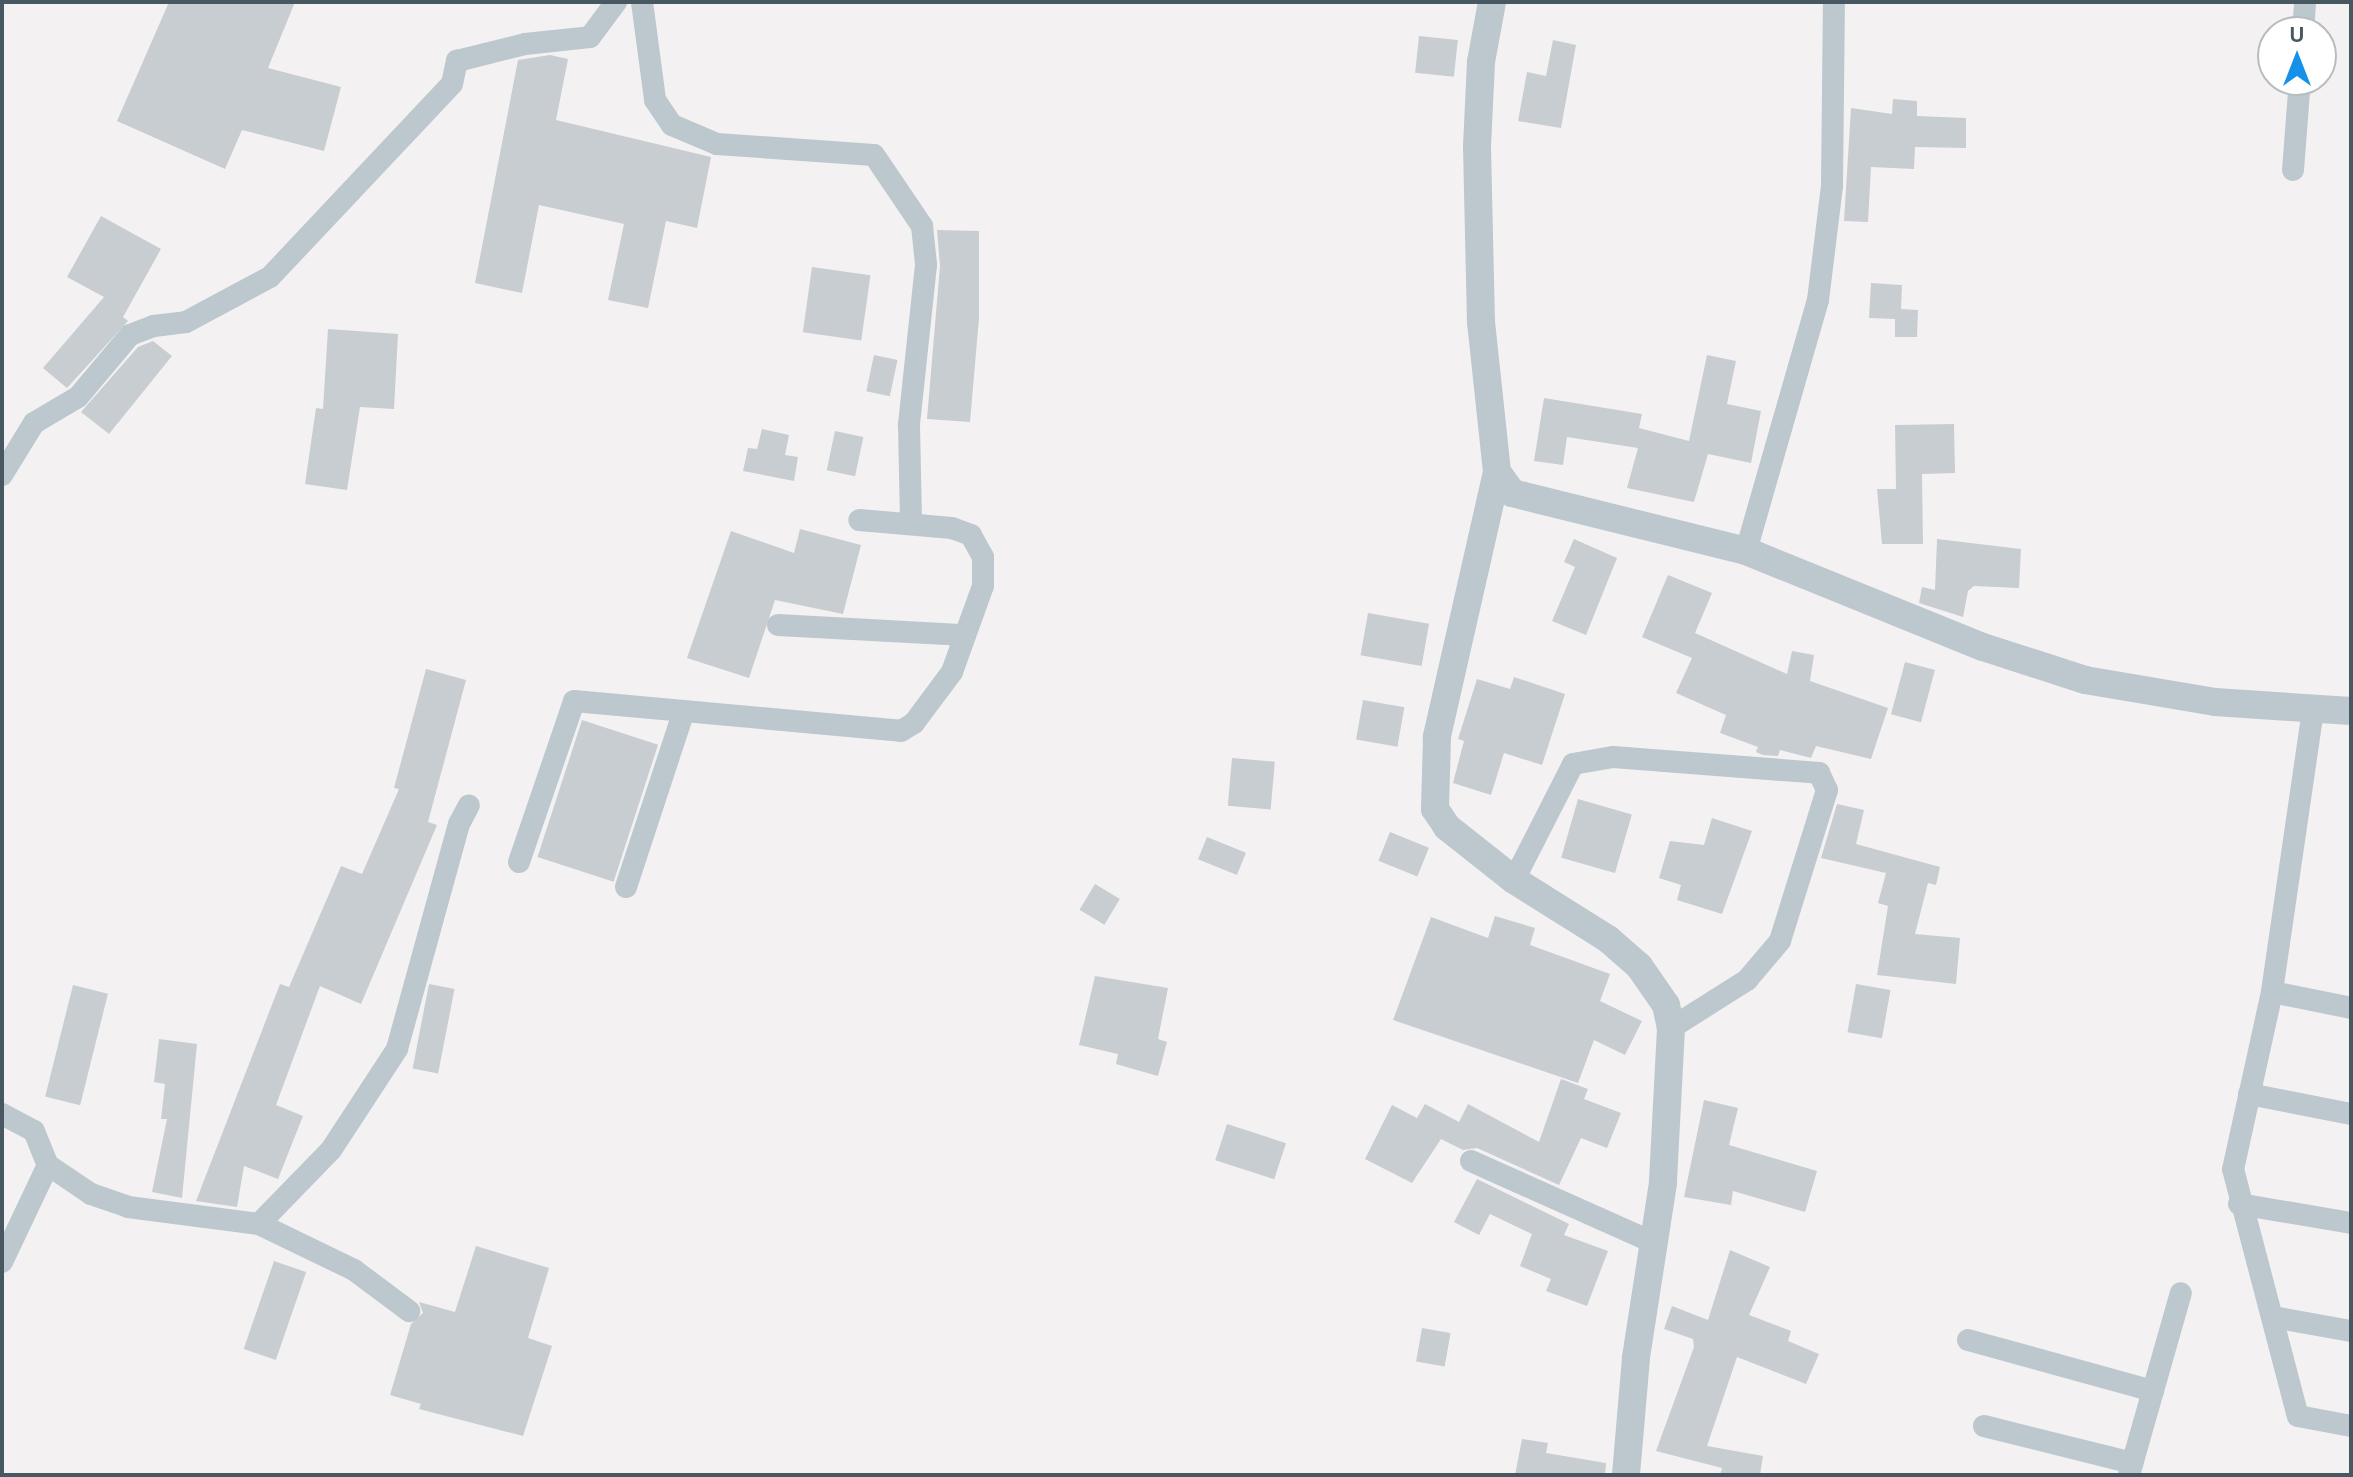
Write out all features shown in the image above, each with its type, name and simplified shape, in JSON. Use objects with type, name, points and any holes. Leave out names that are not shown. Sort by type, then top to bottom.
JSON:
[{"type":"street","points":[[2,475],[34,423],[78,397],[130,335],[186,322],[270,277],[452,84],[457,61],[525,44],[590,37],[616,2]]},
{"type":"street","points":[[642,2],[655,100],[672,125],[717,144],[874,155],[922,226],[926,265],[909,425],[911,524]]},
{"type":"street","points":[[1492,2],[1481,62],[1477,147],[1481,322],[1497,472],[1433,776],[1435,809],[1447,827],[1514,880],[1608,939],[1639,966],[1666,1005],[1671,1028],[1663,1183],[1626,1475]]},
{"type":"street","points":[[1746,551],[1818,300],[1832,186],[1834,2]]},
{"type":"street","points":[[2293,170],[2299,96]]},
{"type":"street","points":[[1497,472],[1512,493],[1746,551],[1983,647],[2085,680],[2215,702],[2351,711]]},
{"type":"street","points":[[519,862],[574,701],[901,731],[914,723],[952,672],[983,586],[983,557],[971,535],[911,524],[859,520]]},
{"type":"street","points":[[778,625],[965,635]]},
{"type":"street","points":[[2313,710],[2272,992],[2233,1169],[2239,1204],[2273,1317],[2298,1416],[2351,1426]]},
{"type":"street","points":[[626,887],[684,711]]},
{"type":"street","points":[[1514,880],[1565,774],[1573,764],[1587,759],[1819,773],[1827,790],[1780,941],[1747,980],[1671,1028]]},
{"type":"street","points":[[259,1224],[331,1150],[397,1049],[459,824],[469,805]]},
{"type":"street","points":[[2272,992],[2351,1008]]},
{"type":"street","points":[[2249,1094],[2351,1114]]},
{"type":"street","points":[[2,1114],[34,1131],[48,1165],[91,1194],[128,1207],[259,1224],[342,1263],[409,1311]]},
{"type":"street","points":[[1471,1161],[1654,1243]]},
{"type":"street","points":[[2,1262],[48,1165]]},
{"type":"street","points":[[2239,1204],[2351,1223]]},
{"type":"street","points":[[1984,1426],[2131,1469],[2181,1293]]},
{"type":"street","points":[[2273,1317],[2351,1331]]},
{"type":"street","points":[[1968,1340],[2153,1391]]},
{"type":"building","points":[[169,2],[295,2],[268,68],[341,87],[324,151],[242,130],[225,169],[117,121]]},
{"type":"building","points":[[1419,36],[1458,40],[1454,77],[1415,73]]},
{"type":"building","points":[[1553,40],[1576,45],[1561,128],[1518,121],[1527,72],[1546,76]]},
{"type":"building","points":[[550,55],[568,59],[556,120],[711,157],[697,228],[666,221],[648,308],[608,300],[624,224],[539,205],[522,293],[475,283],[518,60]]},
{"type":"building","points":[[1893,99],[1917,101],[1917,116],[1966,118],[1966,148],[1915,147],[1914,169],[1871,167],[1868,222],[1844,221],[1851,108],[1892,114]]},
{"type":"building","points":[[101,216],[161,249],[123,317],[128,321],[67,388],[43,368],[104,297],[67,277]]},
{"type":"building","points":[[937,230],[979,231],[979,318],[970,422],[927,419],[940,266]]},
{"type":"building","points":[[812,267],[870,275],[861,341],[803,332]]},
{"type":"building","points":[[1871,283],[1902,285],[1901,309],[1918,310],[1917,337],[1895,337],[1895,319],[1869,318]]},
{"type":"building","points":[[328,329],[398,334],[394,409],[360,407],[347,490],[305,484],[316,408],[323,409]]},
{"type":"building","points":[[153,341],[172,356],[109,434],[81,412],[138,347]]},
{"type":"building","points":[[874,355],[897,360],[890,396],[866,391]]},
{"type":"building","points":[[1707,355],[1736,361],[1727,404],[1761,411],[1751,463],[1708,454],[1694,502],[1627,488],[1638,448],[1567,437],[1563,465],[1534,461],[1544,398],[1642,414],[1639,428],[1689,441]]},
{"type":"building","points":[[1954,424],[1955,473],[1922,474],[1923,544],[1882,544],[1877,489],[1896,489],[1895,425]]},
{"type":"building","points":[[762,429],[789,435],[785,455],[798,457],[794,481],[743,471],[748,448],[757,449]]},
{"type":"building","points":[[835,431],[863,437],[855,476],[827,470]]},
{"type":"building","points":[[800,529],[861,545],[843,614],[775,600],[749,678],[687,658],[731,531],[794,553]]},
{"type":"building","points":[[1574,539],[1617,558],[1586,635],[1552,621],[1575,567],[1564,562]]},
{"type":"building","points":[[1937,539],[2021,549],[2019,588],[1974,586],[1968,591],[1963,617],[1919,603],[1922,587],[1935,590]]},
{"type":"building","points":[[1668,575],[1712,593],[1695,633],[1787,674],[1792,651],[1814,655],[1810,681],[1888,708],[1871,759],[1816,746],[1811,758],[1780,750],[1778,756],[1763,755],[1756,752],[1758,747],[1720,733],[1726,715],[1676,693],[1692,658],[1642,637]]},
{"type":"building","points":[[1368,613],[1429,624],[1422,666],[1361,655]]},
{"type":"building","points":[[1905,662],[1935,670],[1921,722],[1891,714]]},
{"type":"building","points":[[426,669],[466,680],[428,822],[437,825],[361,1004],[320,986],[276,1105],[303,1116],[278,1179],[244,1166],[237,1207],[196,1201],[280,984],[289,987],[341,866],[362,874],[399,789],[394,788]]},
{"type":"building","points":[[1514,677],[1565,694],[1542,765],[1504,753],[1491,795],[1453,783],[1464,741],[1458,739],[1477,679],[1510,689]]},
{"type":"building","points":[[1363,700],[1404,707],[1397,747],[1356,739]]},
{"type":"building","points":[[582,720],[658,745],[614,882],[538,857]]},
{"type":"building","points":[[1232,758],[1275,762],[1271,810],[1228,806]]},
{"type":"building","points":[[1578,799],[1632,814],[1615,873],[1561,858]]},
{"type":"building","points":[[1837,804],[1864,810],[1856,844],[1940,867],[1936,885],[1928,883],[1915,934],[1960,938],[1956,984],[1877,975],[1888,906],[1878,903],[1886,873],[1821,858]]},
{"type":"building","points":[[1712,818],[1752,831],[1722,914],[1677,900],[1681,885],[1659,878],[1670,841],[1704,845]]},
{"type":"building","points":[[1390,832],[1429,848],[1417,876],[1378,861]]},
{"type":"building","points":[[1207,837],[1246,853],[1237,875],[1198,859]]},
{"type":"building","points":[[1095,884],[1120,899],[1104,925],[1080,910]]},
{"type":"building","points":[[1495,916],[1535,928],[1530,945],[1610,974],[1600,1001],[1642,1021],[1625,1055],[1594,1040],[1578,1083],[1393,1020],[1431,917],[1488,938]]},
{"type":"building","points":[[1095,976],[1168,988],[1158,1039],[1167,1042],[1158,1076],[1116,1064],[1118,1054],[1079,1045]]},
{"type":"building","points":[[429,984],[455,989],[438,1073],[413,1068]]},
{"type":"building","points":[[1856,984],[1890,990],[1882,1038],[1847,1032]]},
{"type":"building","points":[[73,985],[108,994],[80,1105],[45,1097]]},
{"type":"building","points":[[159,1039],[197,1044],[182,1198],[152,1192],[167,1119],[161,1119],[165,1084],[154,1082]]},
{"type":"building","points":[[1561,1079],[1588,1089],[1584,1099],[1621,1113],[1607,1148],[1581,1138],[1559,1185],[1477,1148],[1463,1150],[1441,1139],[1412,1183],[1365,1159],[1392,1105],[1417,1118],[1425,1104],[1459,1122],[1468,1104],[1539,1142]]},
{"type":"building","points":[[1704,1100],[1738,1108],[1729,1145],[1817,1171],[1805,1212],[1733,1191],[1731,1205],[1684,1197]]},
{"type":"building","points":[[1227,1124],[1286,1143],[1274,1179],[1215,1160]]},
{"type":"building","points":[[1477,1179],[1569,1224],[1564,1235],[1608,1251],[1587,1306],[1546,1291],[1551,1279],[1520,1266],[1532,1234],[1490,1214],[1479,1235],[1454,1222]]},
{"type":"building","points":[[476,1246],[549,1268],[528,1338],[552,1346],[523,1436],[419,1409],[421,1404],[390,1395],[411,1324],[423,1313],[419,1302],[455,1312]]},
{"type":"building","points":[[1730,1250],[1770,1267],[1749,1315],[1791,1331],[1788,1341],[1819,1354],[1806,1384],[1737,1357],[1707,1446],[1763,1456],[1760,1475],[1720,1475],[1722,1468],[1656,1451],[1694,1347],[1693,1339],[1664,1329],[1672,1306],[1708,1320]]},
{"type":"building","points":[[274,1261],[306,1272],[276,1360],[244,1349]]},
{"type":"building","points":[[1422,1328],[1451,1333],[1445,1367],[1416,1361]]},
{"type":"building","points":[[1522,1439],[1548,1443],[1546,1453],[1606,1463],[1605,1475],[1515,1475]]}]
